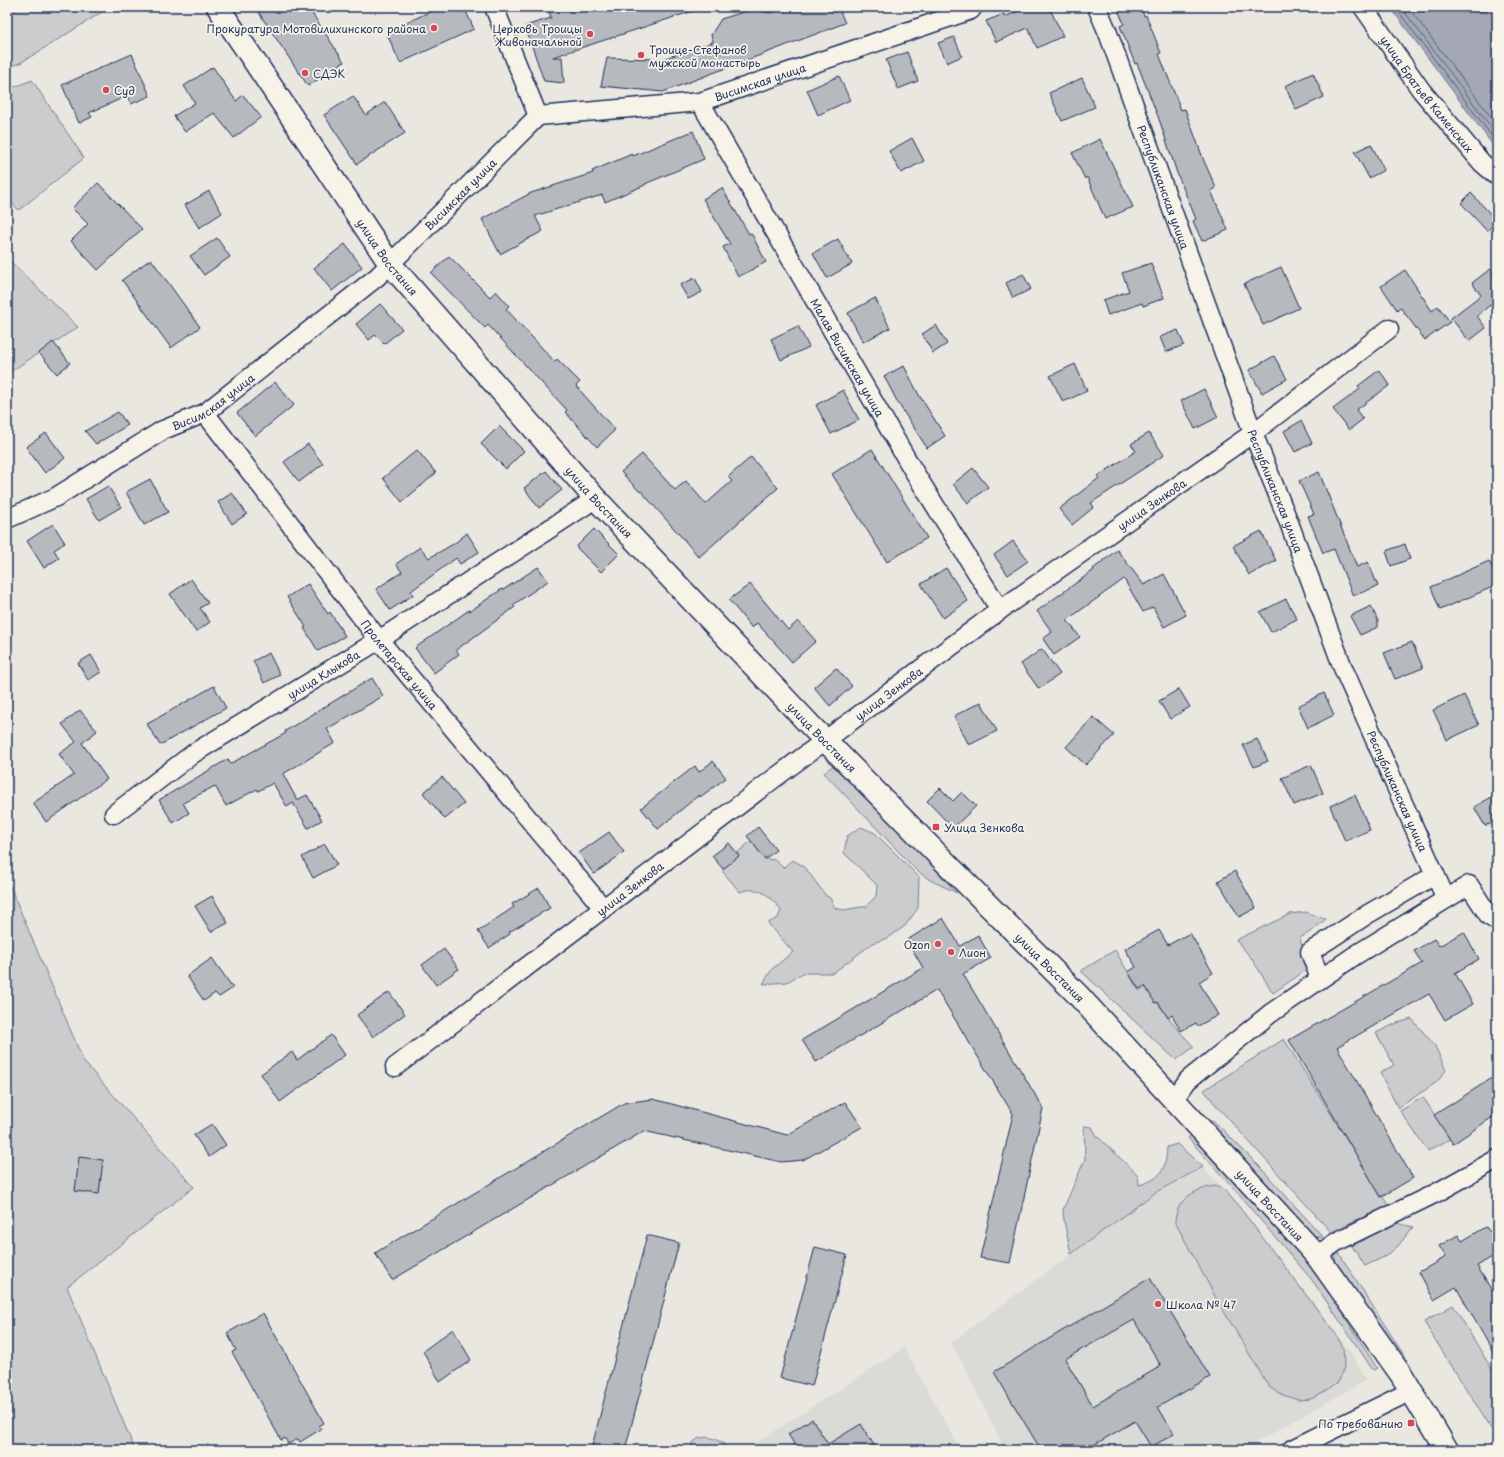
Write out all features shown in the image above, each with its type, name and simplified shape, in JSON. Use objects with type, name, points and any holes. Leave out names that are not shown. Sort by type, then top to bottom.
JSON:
[{"type":"street","name":"улица Восстания","points":[[218,7],[390,264],[594,497],[810,725],[1078,994],[1317,1256],[1368,1326],[1411,1390],[1446,1450]]},
{"type":"street","points":[[494,7],[538,116]]},
{"type":"street","name":"Висимская улица","points":[[7,519],[56,497],[163,430],[205,413],[377,277],[538,116],[700,102],[971,10],[973,7]]},
{"type":"street","name":"Республиканская улица","points":[[1097,7],[1108,32],[1253,434],[1288,520],[1343,668],[1446,899]]},
{"type":"street","name":"улица Братьев Каменских","points":[[1363,7],[1421,90],[1482,163],[1497,176]]},
{"type":"street","name":"Малая Висимская улица","points":[[700,102],[913,470],[1000,610]]},
{"type":"street","name":"улица Зенкова","points":[[395,1067],[772,780],[1000,610],[1253,434],[1389,329]]},
{"type":"street","name":"Пролетарская улица","points":[[205,413],[379,640],[604,909]]},
{"type":"street","name":"улица Клыкова","points":[[114,814],[194,753],[379,640],[586,505],[594,497]]},
{"type":"street","points":[[1320,979],[1310,952],[1368,914],[1435,875]]},
{"type":"street","points":[[1174,1099],[1188,1080],[1271,1013],[1354,956],[1469,884],[1489,916],[1497,921]]},
{"type":"street","points":[[1317,1256],[1336,1242],[1438,1192],[1497,1159]]},
{"type":"street","points":[[1291,1450],[1411,1390]]},
{"type":"shaded area","points":[[22,7],[110,7],[22,62],[7,68],[7,14]]},
{"type":"shaded area","points":[[32,80],[84,158],[19,210],[7,199],[7,90]]},
{"type":"shaded area","points":[[7,258],[78,327],[7,374]]},
{"type":"shaded area","points":[[837,762],[957,893],[930,880],[917,871],[824,773]]},
{"type":"shaded area","points":[[861,827],[875,833],[919,877],[918,908],[905,926],[888,938],[873,943],[833,973],[803,973],[787,982],[763,984],[772,969],[793,952],[768,923],[778,918],[781,910],[768,896],[763,893],[753,890],[740,892],[723,872],[723,869],[739,856],[737,853],[751,841],[765,859],[776,860],[783,868],[792,860],[804,866],[826,896],[830,898],[835,908],[843,910],[867,906],[876,896],[877,885],[844,853],[847,836]]},
{"type":"shaded area","points":[[7,879],[84,1062],[194,1187],[67,1287],[135,1450],[7,1450]]},
{"type":"shaded area","points":[[1305,912],[1326,919],[1312,931],[1300,938],[1312,966],[1273,993],[1252,959],[1236,940],[1290,914]]},
{"type":"shaded area","points":[[1115,950],[1139,991],[1145,987],[1180,1032],[1194,1047],[1176,1060],[1081,971]]},
{"type":"shaded area","points":[[1412,1019],[1435,1046],[1446,1070],[1437,1082],[1398,1108],[1380,1073],[1394,1065],[1376,1033],[1397,1023]]},
{"type":"shaded area","points":[[1284,1039],[1391,1208],[1356,1220],[1331,1232],[1204,1090]]},
{"type":"shaded area","points":[[1423,1097],[1450,1139],[1428,1151],[1400,1111]]},
{"type":"shaded area","points":[[1211,1121],[1216,1123],[1259,1166],[1323,1237],[1321,1238],[1312,1235],[1208,1123]]},
{"type":"shaded area","points":[[1084,1126],[1092,1127],[1097,1136],[1138,1175],[1139,1185],[1153,1180],[1161,1172],[1164,1168],[1167,1147],[1177,1144],[1203,1167],[1156,1192],[1071,1254],[1063,1210],[1085,1159]]},
{"type":"shaded area","points":[[1191,1135],[1236,1182],[1318,1274],[1377,1368],[1373,1370],[1312,1280],[1188,1138]]},
{"type":"shaded area","name":"Школа № 47","points":[[1203,1167],[1242,1209],[1352,1354],[1366,1380],[1243,1450],[1005,1450],[962,1362],[950,1343],[1151,1196]]},
{"type":"shaded area","points":[[1215,1186],[1225,1190],[1240,1208],[1335,1333],[1343,1347],[1344,1367],[1339,1381],[1323,1393],[1311,1399],[1298,1400],[1280,1394],[1269,1387],[1216,1298],[1175,1222],[1179,1207],[1188,1196],[1208,1187]]},
{"type":"shaded area","points":[[1389,1221],[1413,1227],[1398,1246],[1388,1255],[1365,1266],[1350,1243]]},
{"type":"shaded area","points":[[1339,1253],[1407,1360],[1407,1364],[1339,1269],[1335,1256]]},
{"type":"shaded area","points":[[1453,1305],[1497,1378],[1497,1438],[1424,1322]]},
{"type":"shaded area","points":[[904,1348],[961,1450],[745,1450]]},
{"type":"shaded area","points":[[709,1437],[722,1442],[728,1450],[691,1450],[692,1443],[699,1438]]},
{"type":"water","points":[[1390,7],[1497,7],[1497,149],[1495,148]]},
{"type":"building","points":[[255,7],[308,7],[344,62],[308,86]]},
{"type":"building","points":[[440,7],[464,7],[474,29],[400,63],[386,32]]},
{"type":"building","name":"Церковь Троицы Живоначальной","points":[[548,7],[696,7],[696,10],[553,57],[562,57],[564,83],[544,81],[525,26],[551,18]]},
{"type":"building","points":[[784,7],[838,7],[845,23],[663,92],[601,86],[607,58],[663,59],[713,42],[711,35],[721,19],[753,9],[770,13]]},
{"type":"building","points":[[1027,7],[1049,7],[1063,36],[1037,48],[1028,28],[996,42],[986,21],[1004,14],[1005,17]]},
{"type":"building","points":[[1117,7],[1141,7],[1144,16],[1146,15],[1161,53],[1159,54],[1181,110],[1185,109],[1204,161],[1216,188],[1211,191],[1228,230],[1202,241],[1193,221],[1196,219],[1177,173],[1159,119],[1137,63],[1135,64],[1120,26],[1124,24]]},
{"type":"building","points":[[954,37],[962,56],[947,63],[938,43]]},
{"type":"building","points":[[907,52],[918,81],[898,89],[886,60]]},
{"type":"building","name":"Суд","points":[[132,54],[150,96],[131,104],[127,96],[89,113],[92,117],[79,123],[62,85]]},
{"type":"building","points":[[213,67],[236,101],[243,95],[261,117],[234,138],[214,113],[185,132],[174,116],[195,103],[184,86]]},
{"type":"building","points":[[1313,73],[1324,97],[1296,110],[1285,86]]},
{"type":"building","points":[[839,76],[850,100],[818,115],[807,90]]},
{"type":"building","points":[[1082,78],[1095,107],[1062,121],[1049,93]]},
{"type":"building","points":[[353,96],[366,115],[385,102],[405,133],[357,164],[324,115]]},
{"type":"building","points":[[693,131],[704,159],[605,202],[602,195],[535,216],[543,231],[500,254],[482,219],[531,193],[593,173],[592,171],[632,154],[633,156]]},
{"type":"building","points":[[912,138],[924,161],[901,173],[889,151]]},
{"type":"building","points":[[1100,139],[1133,207],[1105,219],[1087,177],[1085,179],[1072,153]]},
{"type":"building","points":[[1371,144],[1384,170],[1369,178],[1355,152]]},
{"type":"building","points":[[98,183],[142,229],[98,270],[71,241],[88,224],[72,208]]},
{"type":"building","points":[[722,188],[749,234],[751,233],[766,262],[738,277],[723,247],[730,244],[703,199]]},
{"type":"building","points":[[209,191],[222,213],[199,228],[185,205]]},
{"type":"building","points":[[1471,193],[1497,221],[1487,231],[1461,203]]},
{"type":"building","points":[[217,238],[230,257],[204,275],[190,256]]},
{"type":"building","points":[[838,239],[852,264],[827,278],[813,253]]},
{"type":"building","points":[[345,244],[362,267],[332,291],[314,268]]},
{"type":"building","points":[[449,256],[490,297],[496,291],[509,306],[506,309],[555,362],[557,359],[580,382],[576,386],[615,430],[597,447],[565,412],[567,410],[488,325],[485,328],[431,273]]},
{"type":"building","points":[[151,259],[200,327],[171,348],[122,280]]},
{"type":"building","points":[[1151,263],[1164,298],[1143,306],[1142,303],[1108,315],[1103,300],[1129,291],[1122,273]]},
{"type":"building","points":[[1281,267],[1299,308],[1263,325],[1244,284]]},
{"type":"building","points":[[1490,269],[1497,278],[1497,314],[1490,305],[1477,316],[1486,328],[1469,341],[1451,318],[1481,295],[1472,283]]},
{"type":"building","points":[[1405,270],[1432,311],[1438,306],[1450,322],[1425,340],[1400,307],[1397,310],[1381,286]]},
{"type":"building","points":[[1023,274],[1031,289],[1013,298],[1006,283]]},
{"type":"building","points":[[695,278],[702,292],[688,299],[680,285]]},
{"type":"building","points":[[875,298],[890,328],[863,342],[848,313]]},
{"type":"building","points":[[380,304],[402,329],[384,344],[375,335],[369,340],[356,324]]},
{"type":"building","points":[[936,325],[947,344],[933,353],[922,334]]},
{"type":"building","points":[[798,326],[809,347],[781,360],[771,339]]},
{"type":"building","points":[[1178,330],[1184,345],[1166,352],[1160,337]]},
{"type":"building","points":[[53,342],[70,363],[57,374],[39,353]]},
{"type":"building","points":[[1274,356],[1287,379],[1262,393],[1249,370]]},
{"type":"building","points":[[1075,364],[1087,391],[1063,402],[1050,376]]},
{"type":"building","points":[[904,366],[919,395],[945,436],[927,448],[898,403],[884,376]]},
{"type":"building","points":[[1379,370],[1390,385],[1356,410],[1363,419],[1349,430],[1333,409],[1360,389],[1358,386]]},
{"type":"building","points":[[275,382],[294,405],[255,436],[237,413]]},
{"type":"building","points":[[1204,389],[1218,417],[1195,429],[1181,401]]},
{"type":"building","points":[[843,390],[859,420],[831,434],[816,405]]},
{"type":"building","points":[[118,412],[128,425],[96,444],[85,431]]},
{"type":"building","points":[[1301,421],[1312,443],[1295,452],[1284,431]]},
{"type":"building","points":[[499,426],[524,451],[506,469],[481,444]]},
{"type":"building","points":[[46,433],[65,458],[45,473],[26,447]]},
{"type":"building","points":[[1149,433],[1164,455],[1091,503],[1094,507],[1072,525],[1059,509],[1099,478],[1098,476],[1136,451],[1131,444]]},
{"type":"building","points":[[308,444],[323,464],[299,482],[284,462]]},
{"type":"building","points":[[872,449],[927,538],[887,562],[832,474]]},
{"type":"building","points":[[417,450],[436,473],[402,502],[383,478]]},
{"type":"building","points":[[642,454],[675,490],[686,481],[706,504],[732,481],[728,477],[751,457],[778,488],[699,557],[641,491],[640,492],[621,472]]},
{"type":"building","points":[[973,468],[988,487],[968,503],[953,484]]},
{"type":"building","points":[[546,471],[562,490],[539,508],[524,488]]},
{"type":"building","points":[[1319,472],[1357,567],[1368,562],[1378,586],[1353,596],[1334,549],[1323,553],[1308,516],[1314,514],[1299,481]]},
{"type":"building","points":[[150,479],[168,512],[144,525],[126,492]]},
{"type":"building","points":[[108,486],[121,507],[99,520],[86,499]]},
{"type":"building","points":[[232,493],[247,514],[232,524],[218,502]]},
{"type":"building","points":[[53,524],[65,543],[54,550],[59,558],[44,568],[27,541]]},
{"type":"building","points":[[594,529],[619,554],[601,572],[576,547]]},
{"type":"building","points":[[1261,531],[1276,561],[1249,575],[1233,546]]},
{"type":"building","points":[[467,533],[479,552],[460,564],[456,558],[411,591],[413,595],[390,610],[376,589],[402,572],[396,564],[420,547],[429,558],[455,543]]},
{"type":"building","points":[[1013,541],[1028,561],[1008,575],[994,555]]},
{"type":"building","points":[[1405,544],[1410,559],[1391,566],[1386,551]]},
{"type":"building","points":[[1117,550],[1144,585],[1164,574],[1186,615],[1164,627],[1153,607],[1143,612],[1124,579],[1067,620],[1080,637],[1054,655],[1043,639],[1052,632],[1037,611],[1094,570],[1093,569]]},
{"type":"building","points":[[1489,561],[1497,577],[1497,585],[1440,610],[1431,587]]},
{"type":"building","points":[[538,567],[548,581],[513,605],[515,607],[456,650],[459,654],[434,673],[415,648],[469,610],[470,611]]},
{"type":"building","points":[[946,568],[968,601],[943,618],[921,584]]},
{"type":"building","points":[[191,579],[208,603],[200,608],[210,622],[196,632],[170,594]]},
{"type":"building","points":[[308,584],[328,614],[330,612],[345,636],[318,651],[304,628],[306,627],[287,597]]},
{"type":"building","points":[[750,584],[788,630],[798,621],[816,641],[792,662],[757,623],[752,628],[729,600]]},
{"type":"building","points":[[1286,599],[1297,619],[1271,632],[1260,612]]},
{"type":"building","points":[[1371,606],[1378,621],[1378,627],[1360,635],[1350,616]]},
{"type":"building","points":[[1412,642],[1423,668],[1395,679],[1384,653]]},
{"type":"building","points":[[1042,649],[1060,674],[1039,689],[1021,664]]},
{"type":"building","points":[[269,653],[280,675],[264,683],[253,661]]},
{"type":"building","points":[[91,655],[101,672],[88,680],[78,663]]},
{"type":"building","points":[[836,668],[852,686],[830,706],[814,687]]},
{"type":"building","points":[[372,678],[383,696],[327,729],[335,743],[283,774],[297,800],[307,795],[322,820],[308,828],[293,803],[287,807],[273,783],[258,791],[257,789],[226,806],[215,786],[183,803],[189,813],[173,823],[159,800],[228,759],[230,764],[286,733],[285,731]]},
{"type":"building","points":[[214,686],[226,708],[160,745],[147,724]]},
{"type":"building","points":[[1179,689],[1190,707],[1170,719],[1159,701]]},
{"type":"building","points":[[1324,693],[1334,715],[1308,728],[1298,706]]},
{"type":"building","points":[[1464,695],[1479,725],[1447,740],[1433,710]]},
{"type":"building","points":[[981,702],[997,731],[969,745],[954,716]]},
{"type":"building","points":[[80,710],[97,731],[82,743],[107,779],[46,822],[33,803],[74,775],[59,754],[76,742],[62,724]]},
{"type":"building","points":[[1093,717],[1114,735],[1086,765],[1066,747]]},
{"type":"building","points":[[1257,739],[1268,761],[1254,767],[1243,745]]},
{"type":"building","points":[[713,761],[726,778],[700,797],[699,795],[658,829],[641,808],[695,766],[699,772]]},
{"type":"building","points":[[1311,765],[1323,793],[1294,805],[1282,778]]},
{"type":"building","points":[[442,777],[464,804],[445,819],[423,793]]},
{"type":"building","points":[[940,788],[953,801],[962,792],[976,806],[953,828],[927,801]]},
{"type":"building","points":[[1497,794],[1497,819],[1485,826],[1474,807]]},
{"type":"building","points":[[1355,795],[1370,830],[1345,841],[1330,806]]},
{"type":"building","points":[[758,827],[776,850],[765,859],[747,836]]},
{"type":"building","points":[[609,832],[624,852],[594,874],[579,853]]},
{"type":"building","points":[[729,843],[739,856],[723,869],[712,856]]},
{"type":"building","points":[[325,844],[337,865],[313,878],[302,857]]},
{"type":"building","points":[[1235,871],[1256,908],[1239,917],[1218,881]]},
{"type":"building","points":[[539,888],[550,908],[509,932],[510,934],[489,948],[478,931],[514,907],[512,904]]},
{"type":"building","points":[[212,896],[228,923],[211,932],[195,906]]},
{"type":"building","points":[[943,918],[960,946],[978,935],[991,958],[963,974],[1043,1108],[1010,1263],[980,1258],[1013,1114],[937,990],[816,1062],[802,1040],[923,968],[907,940]]},
{"type":"building","points":[[1159,930],[1168,945],[1190,933],[1213,973],[1199,982],[1218,1015],[1198,1026],[1196,1023],[1181,1031],[1172,1015],[1168,1018],[1158,1002],[1155,1003],[1145,986],[1139,989],[1128,972],[1136,967],[1125,949]]},
{"type":"building","points":[[1464,932],[1479,959],[1455,973],[1473,1004],[1445,1020],[1429,994],[1337,1047],[1413,1178],[1381,1197],[1289,1040],[1422,963],[1414,951],[1434,939],[1439,946]]},
{"type":"building","points":[[444,949],[459,969],[436,985],[422,965]]},
{"type":"building","points":[[212,958],[233,988],[219,997],[215,993],[204,1001],[187,976]]},
{"type":"building","points":[[389,992],[405,1014],[373,1037],[357,1015]]},
{"type":"building","points":[[331,1035],[345,1055],[280,1102],[261,1074],[292,1052],[297,1060]]},
{"type":"building","points":[[1497,1075],[1497,1114],[1453,1144],[1434,1115]]},
{"type":"building","points":[[653,1099],[787,1135],[845,1102],[862,1127],[803,1160],[781,1162],[644,1131],[392,1280],[375,1253],[624,1103]]},
{"type":"building","points":[[212,1124],[226,1145],[209,1157],[194,1135]]},
{"type":"building","points":[[79,1157],[103,1160],[99,1194],[75,1191]]},
{"type":"building","points":[[1486,1227],[1490,1232],[1497,1228],[1497,1254],[1477,1266],[1497,1299],[1497,1359],[1456,1287],[1434,1300],[1419,1272],[1446,1257],[1439,1246],[1458,1235],[1462,1241]]},
{"type":"building","points":[[647,1235],[679,1243],[625,1450],[591,1450]]},
{"type":"building","points":[[815,1247],[847,1255],[812,1386],[780,1378]]},
{"type":"building","points":[[1150,1278],[1210,1377],[1158,1407],[1174,1434],[1151,1447],[1135,1421],[1085,1450],[1041,1450],[994,1372]],"holes":[[[1134,1320],[1161,1366],[1093,1406],[1065,1359]]]},
{"type":"building","points":[[263,1313],[324,1423],[319,1426],[321,1429],[300,1442],[298,1439],[288,1444],[285,1438],[281,1440],[232,1352],[236,1350],[227,1333]]},
{"type":"building","points":[[453,1329],[471,1360],[440,1382],[423,1351]]},
{"type":"building","points":[[812,1419],[828,1444],[861,1424],[877,1450],[798,1450],[788,1434]]},
{"type":"place","name":"Прокуратура Мотовилихинского района","points":[[434,28]]},
{"type":"place","name":"Церковь Троицы Живоначальной","points":[[590,34]]},
{"type":"place","name":"Троице-Стефанов мужской монастырь","points":[[641,55]]},
{"type":"place","name":"СДЭК","points":[[305,73]]},
{"type":"place","name":"Суд","points":[[106,90]]},
{"type":"place","name":"Улица Зенкова","points":[[936,827]]},
{"type":"place","name":"Ozon","points":[[938,944]]},
{"type":"place","name":"Лион","points":[[951,952]]},
{"type":"place","name":"Школа № 47","points":[[1158,1304]]},
{"type":"place","name":"По требованию","points":[[1411,1423]]}]
